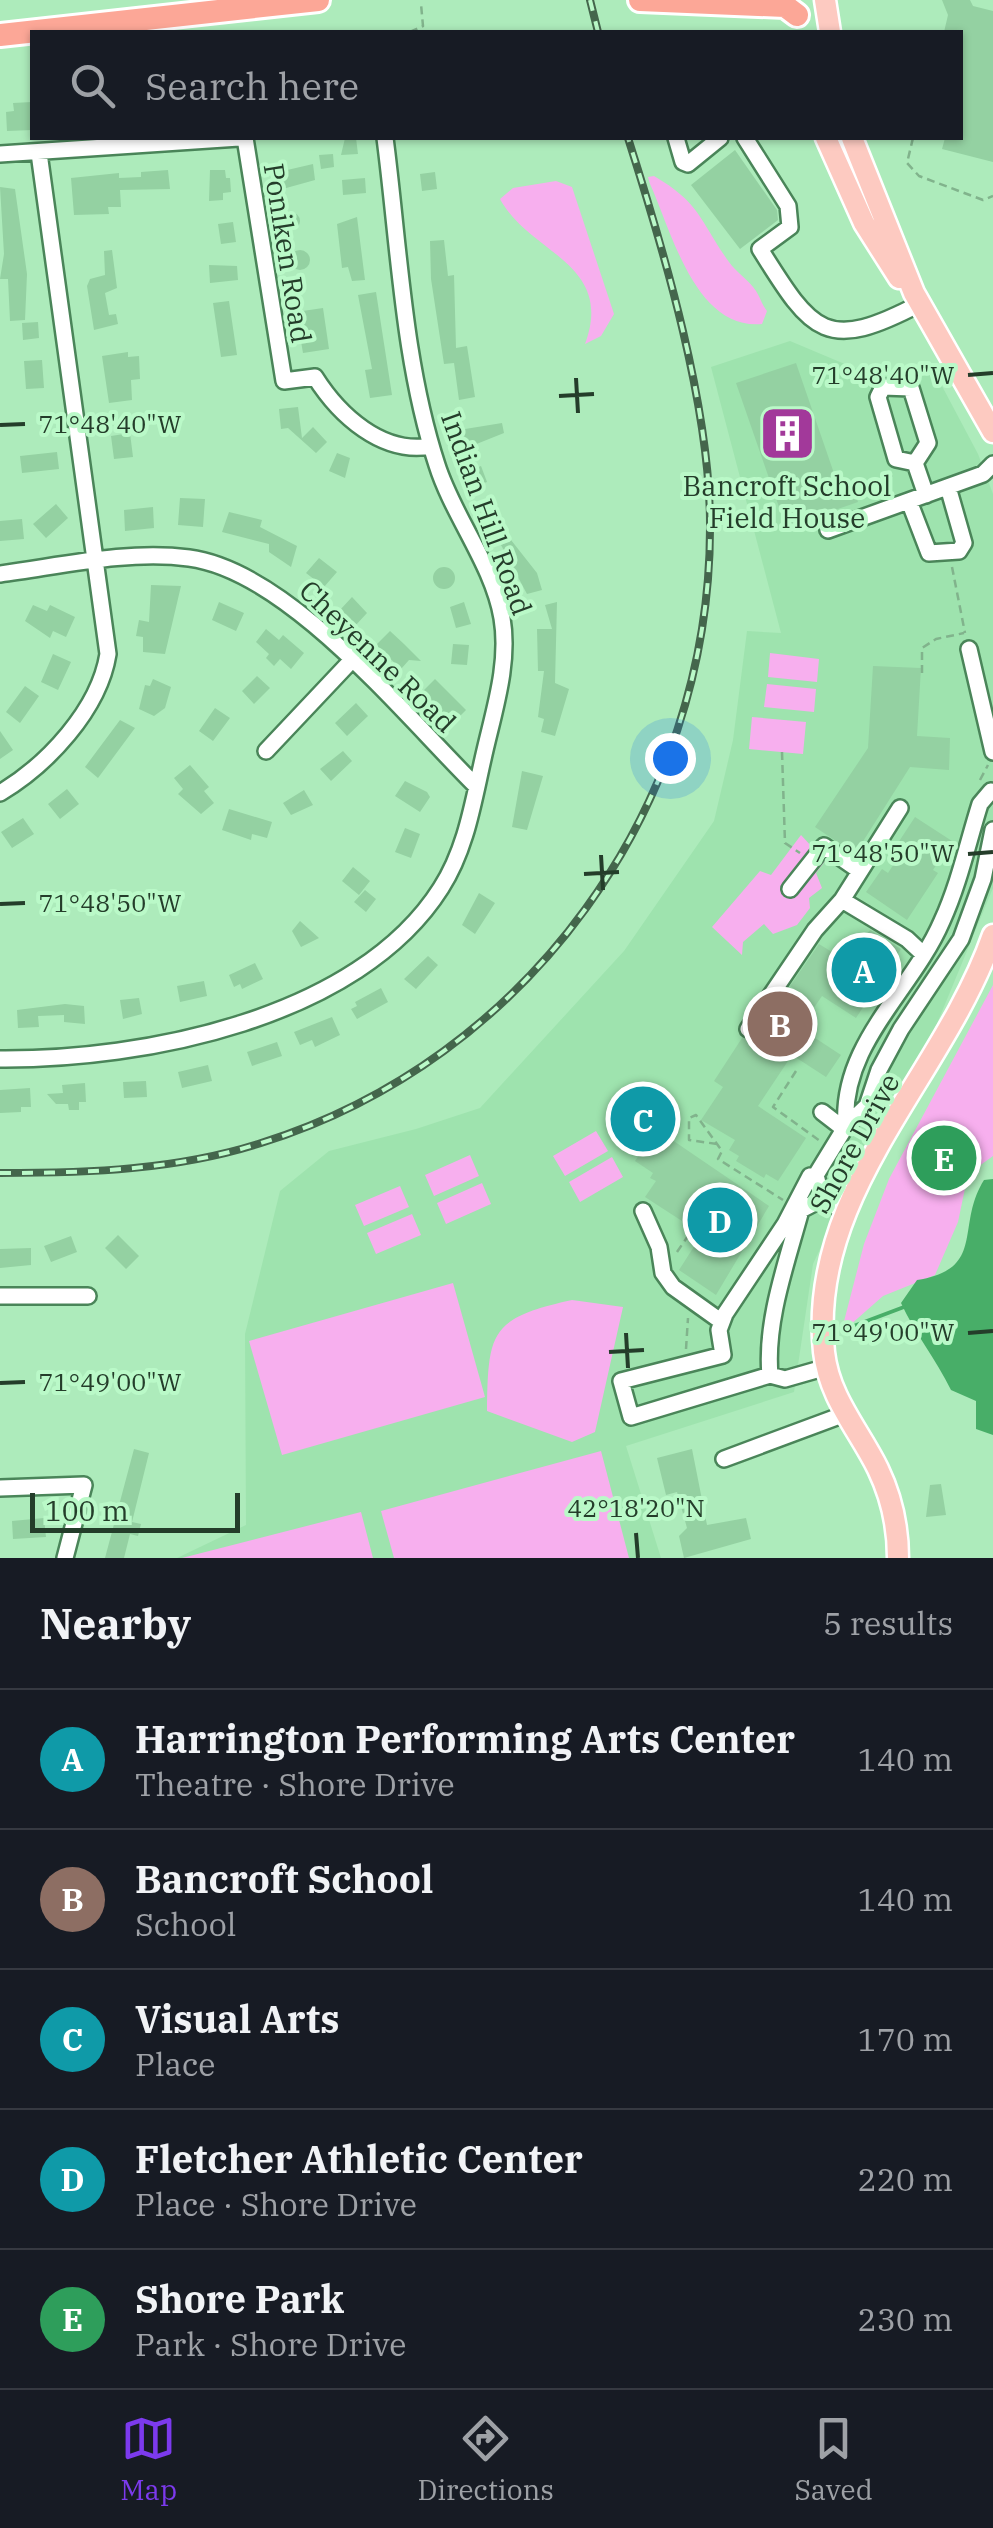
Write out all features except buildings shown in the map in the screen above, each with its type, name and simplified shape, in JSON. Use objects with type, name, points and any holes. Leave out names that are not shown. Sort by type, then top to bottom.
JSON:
[{"type":"highway","points":[[37,30],[318,0]]},
{"type":"highway","points":[[640,0],[794,11]]},
{"type":"highway","points":[[0,34],[30,31]]},
{"type":"main road","points":[[825,0],[830,30]]},
{"type":"main road","points":[[827,140],[864,223],[900,279],[918,298]]},
{"type":"main road","points":[[853,140],[918,298],[993,432]]},
{"type":"main road","name":"Shore Drive","points":[[898,1558],[887,1491],[845,1414],[826,1368],[825,1277],[844,1211],[967,1001],[993,935]]},
{"type":"street","points":[[0,154],[215,140]]},
{"type":"street","name":"Poniken Road","points":[[242,140],[284,381],[315,378],[337,409],[360,427],[394,442],[431,446]]},
{"type":"street","name":"Indian Hill Road","points":[[0,1060],[89,1056],[161,1046],[270,1012],[348,973],[401,935],[433,900],[456,858],[501,680],[502,619],[431,446],[414,364],[385,140]]},
{"type":"street","points":[[677,140],[683,162],[688,164],[718,140]]},
{"type":"street","points":[[747,140],[788,206],[790,227],[760,250],[816,324],[839,333],[881,324],[918,298]]},
{"type":"street","points":[[0,793],[39,762],[98,690],[108,642],[40,153]]},
{"type":"street","points":[[916,465],[896,459],[878,397],[883,388],[911,388],[928,442],[916,465],[926,495]]},
{"type":"street","points":[[828,530],[984,474],[993,464]]},
{"type":"street","points":[[909,501],[930,553],[959,550],[964,543],[948,487]]},
{"type":"street","name":"Cheyenne Road","points":[[0,574],[170,556],[236,570],[276,592],[476,786]]},
{"type":"street","points":[[967,640],[990,757]]},
{"type":"street","points":[[266,751],[350,662]]},
{"type":"street","points":[[845,1127],[844,1101],[859,1054],[942,922],[980,804],[989,789]]},
{"type":"street","points":[[748,1029],[815,930],[842,900],[900,808]]},
{"type":"street","points":[[844,1211],[822,1199],[816,1175],[845,1127],[867,1106],[879,1070],[901,1029],[961,939],[982,879],[993,830]]},
{"type":"street","points":[[790,889],[824,846],[860,870]]},
{"type":"street","points":[[842,900],[907,938],[923,954]]},
{"type":"street","points":[[822,1112],[845,1127]]},
{"type":"street","points":[[732,1386],[723,1356],[719,1330],[722,1322],[785,1204],[810,1176],[816,1175]]},
{"type":"street","points":[[770,1375],[768,1357],[781,1283],[801,1210],[822,1199]]},
{"type":"street","points":[[643,1211],[659,1247],[663,1273],[722,1322]]},
{"type":"street","points":[[0,1296],[88,1296]]},
{"type":"street","points":[[723,1356],[622,1381],[631,1417],[770,1375],[784,1378],[826,1368]]},
{"type":"street","points":[[724,1459],[845,1414]]},
{"type":"street","points":[[0,1488],[84,1485],[65,1558]]},
{"type":"path","points":[[414,30],[423,26],[421,4]]},
{"type":"path","points":[[913,140],[907,163],[918,176],[983,200],[993,196]]},
{"type":"path","points":[[860,486],[916,465]]},
{"type":"path","points":[[922,673],[922,648],[936,639],[967,640],[949,553]]},
{"type":"path","points":[[782,752],[785,843],[812,862]]},
{"type":"path","points":[[989,789],[990,757]]},
{"type":"path","points":[[796,1071],[773,1107],[821,1143]]},
{"type":"path","points":[[716,1144],[689,1140],[689,1118],[696,1115],[722,1151],[718,1158],[785,1204]]},
{"type":"path","points":[[670,1262],[690,1233]]},
{"type":"path","points":[[688,1364],[684,1330],[696,1304]]},
{"type":"shaded area","points":[[654,176],[691,205],[729,262],[753,287],[767,311],[762,324],[739,322],[719,311],[703,295],[667,227],[648,177]]},
{"type":"shaded area","points":[[556,181],[572,187],[614,314],[601,336],[585,344],[591,317],[589,295],[579,277],[513,218],[500,199],[513,188]]},
{"type":"shaded area","points":[[790,341],[859,370],[934,371],[978,454],[993,494],[993,888],[936,1026],[873,1135],[813,1264],[794,1392],[626,1446],[661,1558],[177,1558],[246,1525],[245,1334],[280,1191],[329,1151],[480,1108],[624,951],[714,821],[733,740],[747,631],[781,633],[711,367]]},
{"type":"shaded area","points":[[770,653],[819,659],[817,682],[768,677]]},
{"type":"shaded area","points":[[767,684],[816,689],[814,712],[764,707]]},
{"type":"shaded area","points":[[752,717],[806,722],[803,754],[749,749]]},
{"type":"shaded area","points":[[801,835],[825,861],[816,873],[822,888],[809,898],[810,908],[797,925],[773,934],[764,924],[743,942],[742,955],[712,927],[760,871],[771,875]]},
{"type":"shaded area","points":[[993,985],[993,1156],[968,1174],[958,1222],[935,1275],[883,1296],[841,1333],[864,1244],[889,1179]]},
{"type":"shaded area","points":[[596,1131],[608,1151],[565,1176],[553,1156]]},
{"type":"shaded area","points":[[470,1155],[479,1176],[434,1196],[425,1175]]},
{"type":"shaded area","points":[[612,1157],[623,1177],[580,1202],[569,1182]]},
{"type":"shaded area","points":[[993,1179],[993,1435],[976,1429],[976,1401],[951,1390],[901,1303],[917,1280],[939,1274],[961,1256],[976,1197],[984,1180]]},
{"type":"shaded area","points":[[482,1183],[491,1204],[446,1224],[437,1203]]},
{"type":"shaded area","points":[[400,1186],[409,1207],[364,1226],[355,1205]]},
{"type":"shaded area","points":[[412,1214],[421,1235],[376,1254],[367,1233]]},
{"type":"shaded area","points":[[453,1283],[485,1397],[282,1455],[249,1341]]},
{"type":"shaded area","points":[[572,1300],[623,1307],[595,1432],[572,1442],[487,1411],[489,1363],[499,1333],[524,1314]]},
{"type":"shaded area","points":[[601,1451],[629,1558],[394,1558],[381,1511]]},
{"type":"shaded area","points":[[361,1512],[373,1558],[182,1558]]},
{"type":"waterway","points":[[843,1330],[904,1307]]},
{"type":"railway","points":[[590,0],[598,30]]},
{"type":"railway","points":[[0,1173],[99,1171],[197,1159],[261,1143],[357,1104],[444,1051],[520,985],[586,909],[638,823],[677,730],[702,631],[710,528],[703,433],[694,382],[670,280],[629,140]]},
{"type":"place","name":"Bancroft School Field House","points":[[787,434]]},
{"type":"place","name":"Harrington Performing Arts Center","points":[[864,970]]},
{"type":"place","name":"Bancroft School","points":[[780,1024]]},
{"type":"place","name":"Visual Arts","points":[[643,1119]]},
{"type":"place","name":"Shore Park","points":[[944,1158]]},
{"type":"place","name":"Fletcher Athletic Center","points":[[720,1220]]}]
